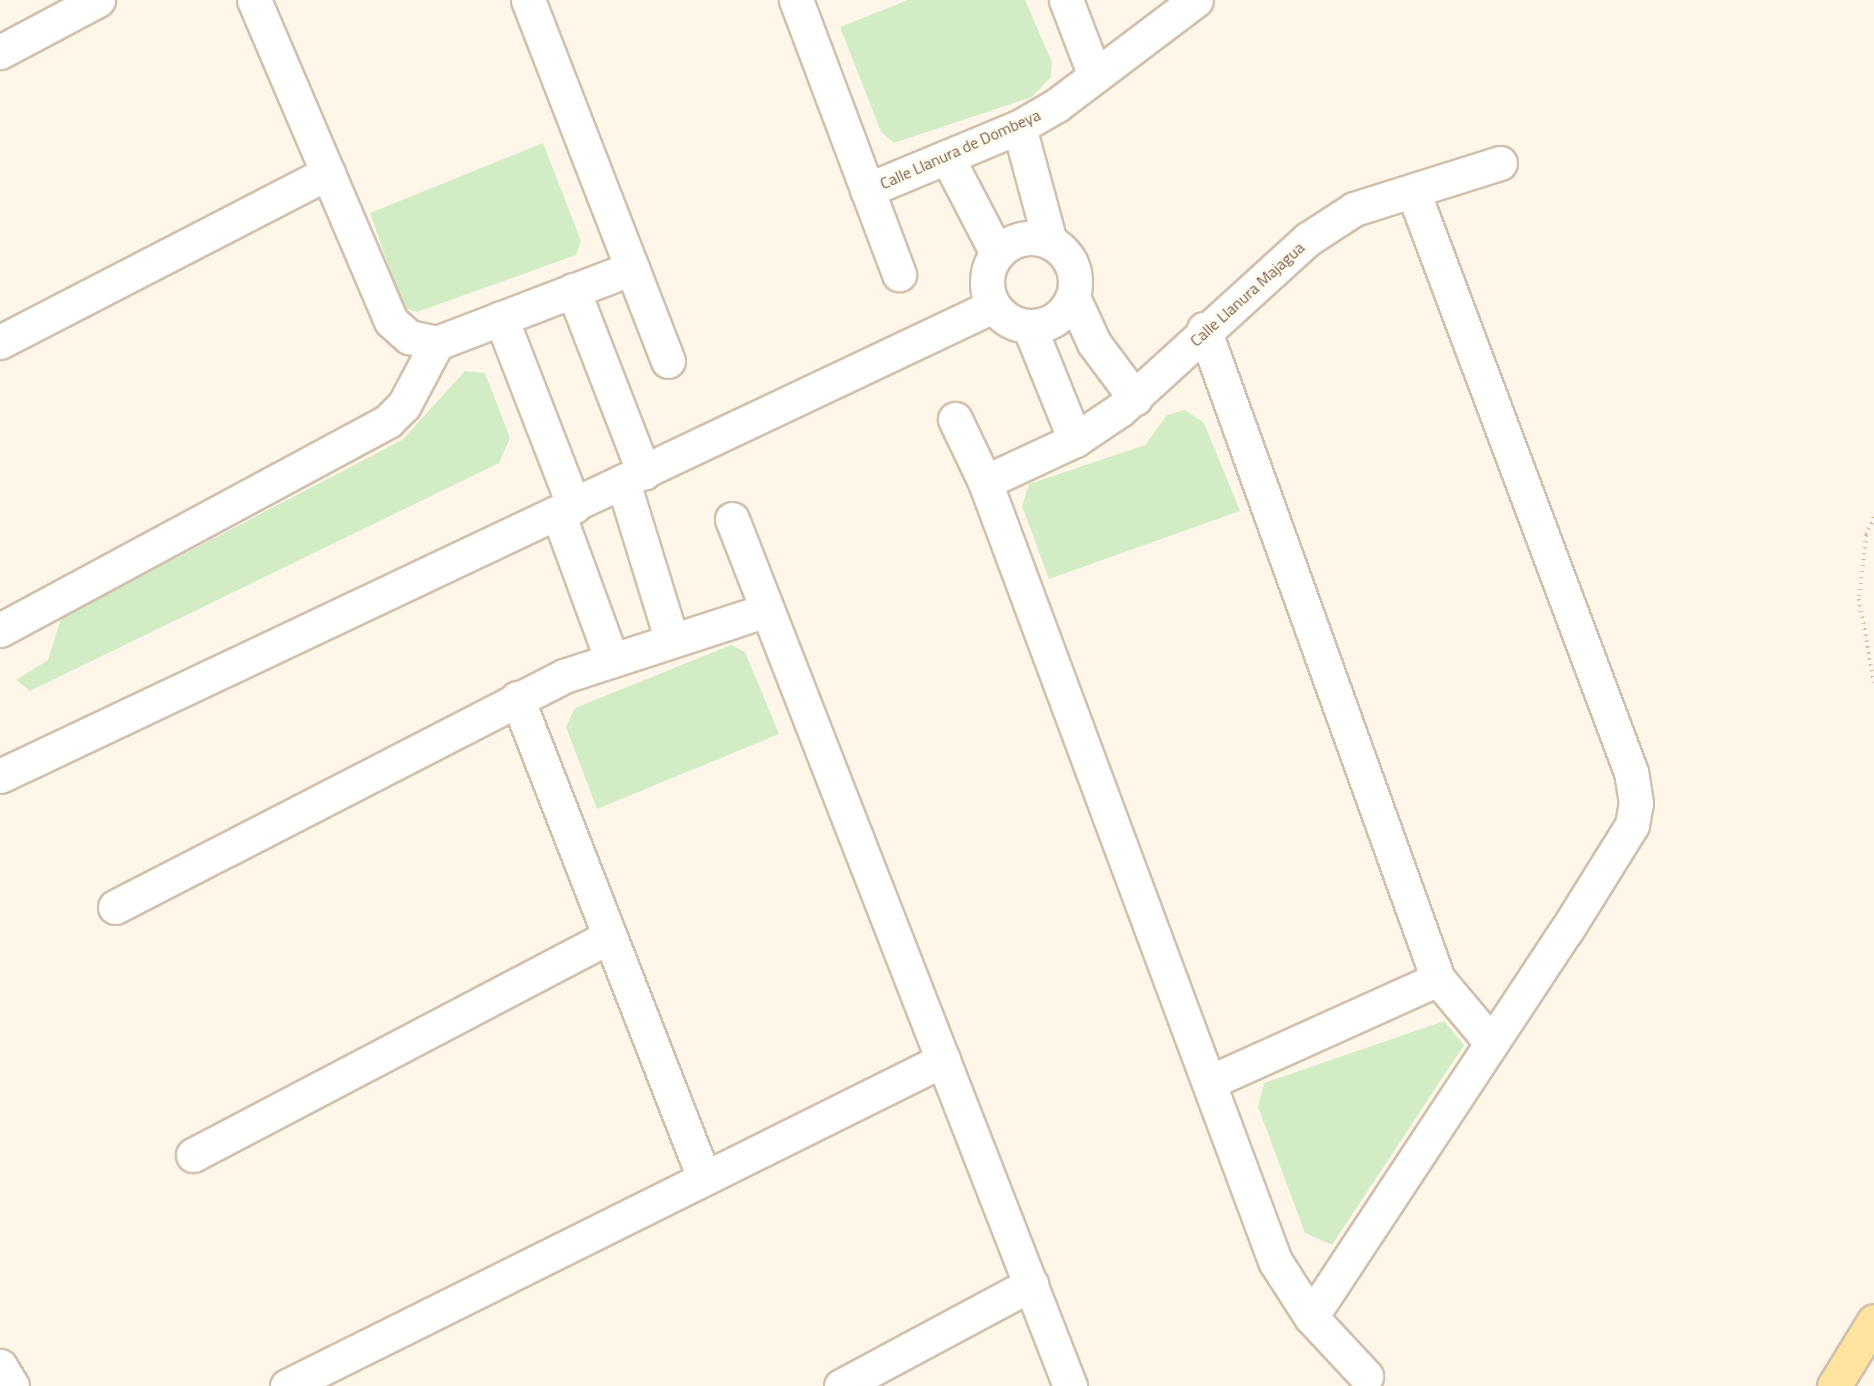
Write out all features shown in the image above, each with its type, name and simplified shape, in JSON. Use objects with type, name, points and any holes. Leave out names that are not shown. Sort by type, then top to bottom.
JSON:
[{"type":"main road","points":[[1834,1386],[1874,1321]]},
{"type":"street","points":[[0,52],[98,0]]},
{"type":"street","points":[[254,0],[392,321],[409,337],[437,343],[632,268]]},
{"type":"street","points":[[528,0],[668,361]]},
{"type":"street","points":[[796,0],[899,274]]},
{"type":"street","points":[[1066,0],[1095,76]]},
{"type":"street","name":"Calle Llanura de Dombeya","points":[[867,190],[1018,127],[1095,76],[1196,0]]},
{"type":"street","points":[[1018,127],[1050,242],[1074,271],[1073,297],[1094,343],[1135,398]]},
{"type":"street","points":[[946,157],[997,253]]},
{"type":"street","name":"Calle Llanura Majagua","points":[[985,482],[1075,440],[1135,398],[1204,329],[1308,239],[1354,209],[1500,163]]},
{"type":"street","points":[[0,342],[328,173]]},
{"type":"street","points":[[1311,1317],[1632,825],[1636,803],[1623,750],[1413,191]]},
{"type":"street","points":[[1050,242],[1022,238],[997,253],[986,279],[993,306],[1015,324],[1029,326],[1056,318],[1073,297]]},
{"type":"street","points":[[573,290],[634,477],[672,640]]},
{"type":"street","points":[[0,776],[993,306]]},
{"type":"street","points":[[501,318],[566,509],[611,658]]},
{"type":"street","points":[[1029,326],[1075,440]]},
{"type":"street","points":[[1204,329],[1438,979],[1490,1041]]},
{"type":"street","points":[[0,630],[388,421],[405,405],[437,343]]},
{"type":"street","points":[[955,419],[985,482],[1212,1082],[1275,1261],[1311,1317],[1366,1376]]},
{"type":"street","points":[[732,519],[1070,1386]]},
{"type":"street","points":[[116,906],[517,698],[611,658],[767,610]]},
{"type":"street","points":[[517,698],[608,937],[704,1178]]},
{"type":"street","points":[[193,1155],[608,937]]},
{"type":"street","points":[[1212,1082],[1438,979]]},
{"type":"street","points":[[287,1386],[943,1060]]},
{"type":"street","points":[[841,1386],[1030,1284]]},
{"type":"street","points":[[0,1366],[12,1386]]},
{"type":"path","points":[[1874,517],[1866,535],[1859,598],[1874,683]]},
{"type":"green space","points":[[908,0],[1025,0],[1052,62],[1051,77],[1032,97],[894,143],[881,132],[840,27]]},
{"type":"green space","points":[[543,143],[581,241],[576,255],[417,312],[403,308],[370,213]]},
{"type":"green space","points":[[465,371],[485,373],[510,438],[499,463],[30,691],[16,680],[48,660],[61,618],[402,440]]},
{"type":"green space","points":[[1185,410],[1204,423],[1240,511],[1049,579],[1022,506],[1029,484],[1145,445],[1167,415]]},
{"type":"green space","points":[[731,645],[745,652],[779,734],[597,809],[566,727],[575,708]]},
{"type":"green space","points":[[1444,1021],[1464,1045],[1332,1245],[1305,1233],[1258,1107],[1264,1083]]}]
